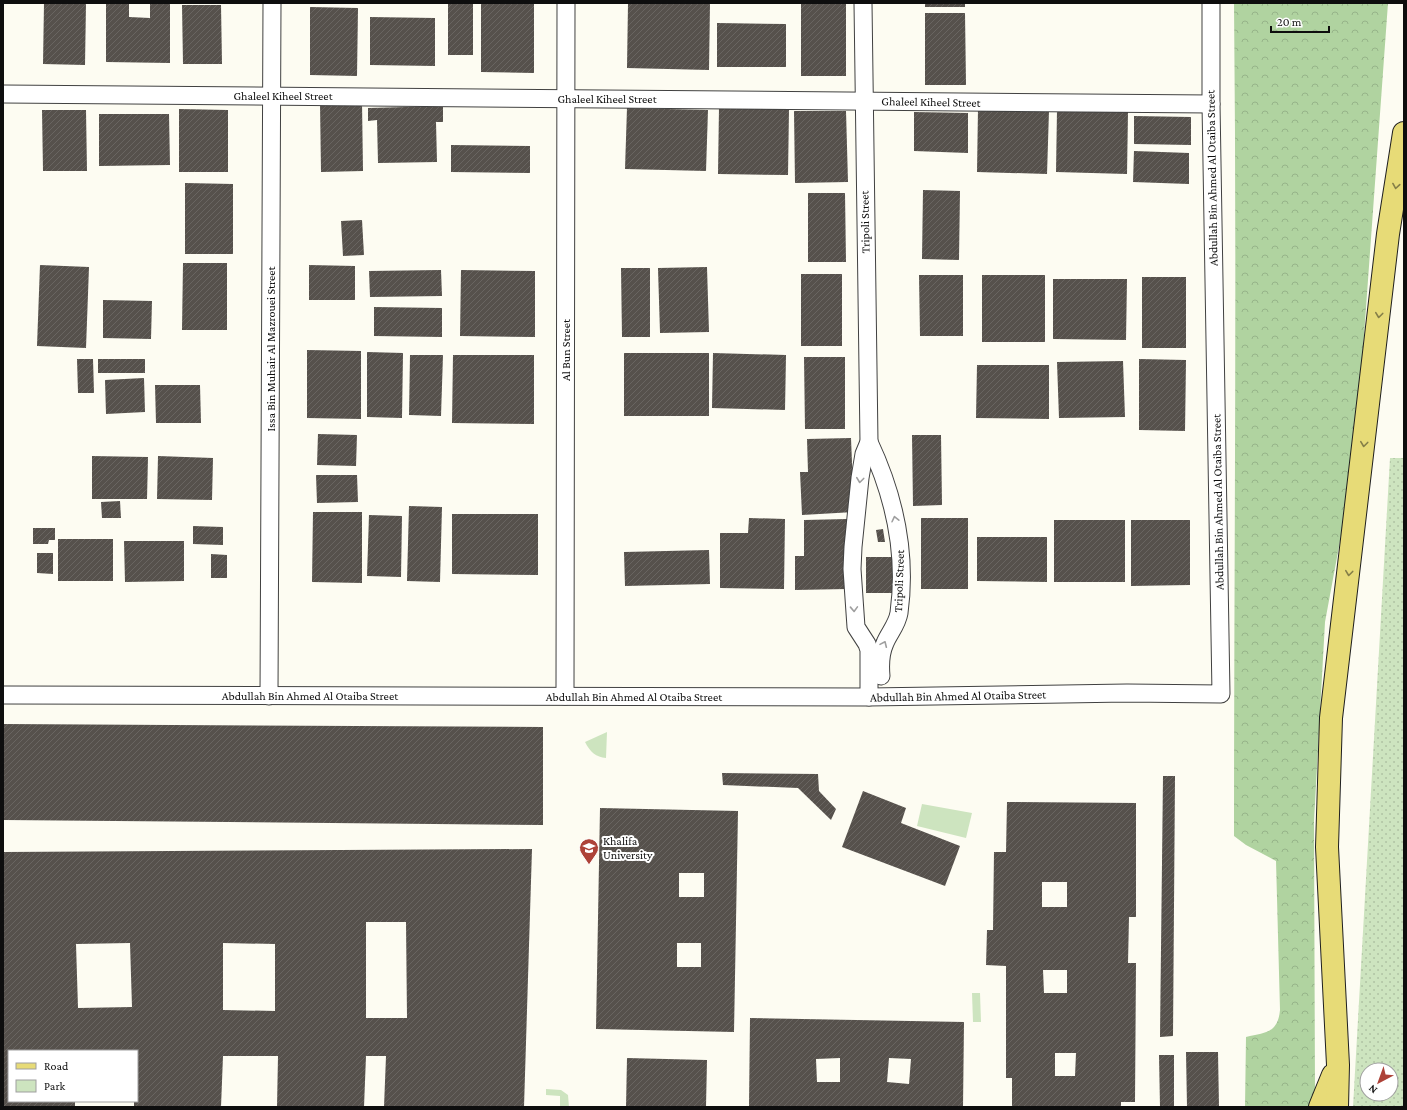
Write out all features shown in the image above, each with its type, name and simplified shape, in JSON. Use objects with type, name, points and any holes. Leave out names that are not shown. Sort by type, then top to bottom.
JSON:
[{"type":"main road","points":[[1337,1107],[1338,1065],[1327,846],[1331,718],[1387,242],[1404,134]]},
{"type":"main road","points":[[1320,1107],[1338,1065]]},
{"type":"street","name":"Issa Bin Muhair Al Mazrouei Street","points":[[269,696],[272,3]]},
{"type":"street","name":"Al Bun Street","points":[[565,696],[566,3]]},
{"type":"street","name":"Tripoli Street","points":[[863,3],[863,101],[869,442],[884,476],[896,522],[902,565],[897,622],[885,642],[880,658],[875,697]]},
{"type":"street","name":"Abdullah Bin Ahmed Al Otaiba Street","points":[[3,695],[875,697],[1127,693],[1221,694],[1211,104],[1211,3]]},
{"type":"street","name":"Ghaleel Kiheel Street","points":[[3,94],[1211,104]]},
{"type":"street","name":"Tripoli Street","points":[[869,442],[864,454],[860,478],[852,569],[854,618],[856,626],[869,650],[875,697]]},
{"type":"green space","points":[[1234,3],[1388,3],[1355,460],[1325,622],[1314,821],[1315,1093],[1310,1107],[1245,1107],[1246,1037],[1265,1033],[1273,1028],[1279,1018],[1280,1010],[1276,861],[1246,845],[1234,836]]},
{"type":"green space","points":[[1390,458],[1404,458],[1404,1107],[1353,1107]]},
{"type":"green space","points":[[607,732],[606,758],[594,753],[589,749],[585,742]]},
{"type":"green space","points":[[922,804],[972,813],[966,838],[917,826]]},
{"type":"green space","points":[[972,993],[980,993],[981,1022],[973,1022]]},
{"type":"green space","points":[[546,1089],[561,1090],[568,1095],[569,1107],[560,1107],[560,1096],[546,1095]]},
{"type":"building","points":[[44,3],[86,3],[85,65],[43,64]]},
{"type":"building","points":[[106,3],[129,3],[129,17],[150,18],[150,3],[170,3],[170,63],[106,62]]},
{"type":"building","points":[[448,3],[473,3],[473,55],[448,55]]},
{"type":"building","points":[[481,3],[534,3],[534,73],[481,72]]},
{"type":"building","points":[[628,3],[710,3],[709,70],[627,68]]},
{"type":"building","points":[[801,3],[846,4],[846,76],[801,76]]},
{"type":"building","points":[[925,3],[965,3],[965,7],[925,7]]},
{"type":"building","points":[[182,5],[221,5],[222,64],[183,64]]},
{"type":"building","points":[[310,7],[358,8],[357,76],[310,75]]},
{"type":"building","points":[[925,13],[965,13],[966,85],[925,85]]},
{"type":"building","points":[[370,17],[435,18],[435,66],[370,65]]},
{"type":"building","points":[[717,23],[786,24],[786,67],[717,67]]},
{"type":"building","points":[[362,102],[363,171],[321,172],[320,103]]},
{"type":"building","points":[[443,106],[443,122],[436,122],[437,162],[378,163],[377,120],[368,121],[368,108]]},
{"type":"building","points":[[719,107],[789,109],[788,175],[718,174]]},
{"type":"building","points":[[627,108],[708,110],[706,171],[625,169]]},
{"type":"building","points":[[179,109],[228,110],[228,172],[179,172]]},
{"type":"building","points":[[978,109],[1049,111],[1047,174],[977,172]]},
{"type":"building","points":[[42,110],[86,110],[87,171],[43,171]]},
{"type":"building","points":[[1057,110],[1128,112],[1127,174],[1056,172]]},
{"type":"building","points":[[794,111],[846,111],[848,182],[795,183]]},
{"type":"building","points":[[914,112],[968,113],[968,153],[914,151]]},
{"type":"building","points":[[99,114],[169,114],[170,165],[99,166]]},
{"type":"building","points":[[1134,116],[1191,117],[1191,145],[1134,144]]},
{"type":"building","points":[[451,145],[530,146],[530,173],[451,172]]},
{"type":"building","points":[[1134,151],[1189,153],[1189,184],[1133,182]]},
{"type":"building","points":[[185,183],[233,184],[233,254],[185,254]]},
{"type":"building","points":[[923,190],[960,191],[959,260],[922,259]]},
{"type":"building","points":[[808,193],[845,193],[846,262],[808,262]]},
{"type":"building","points":[[362,220],[364,255],[343,256],[341,221]]},
{"type":"building","points":[[183,263],[227,263],[227,330],[182,330]]},
{"type":"building","points":[[40,265],[89,267],[86,348],[37,346]]},
{"type":"building","points":[[309,265],[355,266],[355,300],[309,300]]},
{"type":"building","points":[[707,267],[709,332],[660,333],[658,268]]},
{"type":"building","points":[[621,268],[650,268],[650,337],[622,337]]},
{"type":"building","points":[[441,270],[442,296],[370,297],[369,271]]},
{"type":"building","points":[[461,270],[535,271],[535,337],[460,336]]},
{"type":"building","points":[[801,274],[842,274],[842,346],[801,346]]},
{"type":"building","points":[[919,275],[963,275],[963,336],[920,336]]},
{"type":"building","points":[[982,275],[1045,275],[1045,342],[982,342]]},
{"type":"building","points":[[1142,277],[1186,277],[1186,348],[1142,348]]},
{"type":"building","points":[[1053,279],[1127,279],[1126,340],[1053,339]]},
{"type":"building","points":[[103,300],[152,301],[151,339],[103,338]]},
{"type":"building","points":[[374,307],[442,308],[442,337],[374,336]]},
{"type":"building","points":[[307,350],[361,351],[361,419],[307,418]]},
{"type":"building","points":[[367,352],[403,353],[402,418],[367,417]]},
{"type":"building","points":[[624,353],[709,353],[709,416],[624,416]]},
{"type":"building","points":[[713,353],[786,355],[785,410],[712,408]]},
{"type":"building","points":[[410,355],[443,355],[441,416],[409,415]]},
{"type":"building","points":[[453,355],[534,355],[534,424],[452,423]]},
{"type":"building","points":[[804,357],[845,357],[845,429],[805,429]]},
{"type":"building","points":[[77,359],[93,359],[94,393],[78,393]]},
{"type":"building","points":[[98,359],[145,359],[145,373],[98,373]]},
{"type":"building","points":[[1139,359],[1186,360],[1185,431],[1139,430]]},
{"type":"building","points":[[1123,361],[1125,417],[1059,418],[1057,362]]},
{"type":"building","points":[[977,365],[1049,365],[1049,419],[976,418]]},
{"type":"building","points":[[144,378],[145,412],[106,414],[105,380]]},
{"type":"building","points":[[155,385],[200,385],[201,423],[156,423]]},
{"type":"building","points":[[318,434],[357,435],[356,466],[317,465]]},
{"type":"building","points":[[912,435],[941,435],[942,505],[913,506]]},
{"type":"building","points":[[851,438],[854,512],[802,515],[800,472],[808,472],[807,439]]},
{"type":"building","points":[[92,456],[148,457],[147,499],[92,499]]},
{"type":"building","points":[[158,456],[213,458],[212,500],[157,499]]},
{"type":"building","points":[[316,475],[357,475],[358,502],[317,503]]},
{"type":"building","points":[[120,501],[121,518],[102,518],[101,502]]},
{"type":"building","points":[[409,506],[442,507],[440,582],[407,581]]},
{"type":"building","points":[[313,512],[362,512],[362,583],[312,582]]},
{"type":"building","points":[[452,514],[538,514],[538,575],[452,574]]},
{"type":"building","points":[[369,515],[402,516],[401,577],[367,576]]},
{"type":"building","points":[[749,518],[785,519],[784,589],[720,588],[720,533],[748,533]]},
{"type":"building","points":[[921,518],[968,518],[968,589],[921,589]]},
{"type":"building","points":[[847,519],[847,589],[795,590],[795,556],[804,556],[804,520]]},
{"type":"building","points":[[1054,520],[1125,520],[1125,582],[1054,582]]},
{"type":"building","points":[[1131,520],[1190,520],[1190,585],[1131,586]]},
{"type":"building","points":[[193,526],[223,527],[223,545],[193,544]]},
{"type":"building","points":[[33,528],[55,528],[55,540],[49,540],[48,544],[33,544]]},
{"type":"building","points":[[883,529],[885,542],[878,542],[876,530]]},
{"type":"building","points":[[977,537],[1047,537],[1047,582],[977,581]]},
{"type":"building","points":[[58,539],[113,539],[113,581],[58,581]]},
{"type":"building","points":[[124,541],[184,541],[184,581],[125,582]]},
{"type":"building","points":[[709,550],[710,584],[625,586],[624,552]]},
{"type":"building","points":[[37,553],[53,553],[53,574],[37,573]]},
{"type":"building","points":[[211,554],[227,555],[227,578],[211,578]]},
{"type":"building","points":[[866,557],[895,557],[896,593],[866,593]]},
{"type":"building","points":[[3,724],[543,727],[543,825],[3,820]]},
{"type":"building","points":[[722,773],[818,774],[819,791],[836,809],[831,820],[798,788],[723,785]]},
{"type":"building","points":[[1163,776],[1175,776],[1173,1036],[1160,1037]]},
{"type":"building","points":[[863,791],[906,808],[901,823],[960,846],[945,886],[842,847]]},
{"type":"building","points":[[1007,802],[1136,803],[1136,917],[1129,917],[1128,963],[1136,963],[1135,1102],[1121,1102],[1121,1107],[1012,1107],[1012,1078],[1006,1078],[1006,966],[986,965],[987,930],[993,930],[994,852],[1006,852]],"holes":[[[1042,882],[1067,882],[1067,907],[1042,907]],[[1043,970],[1067,970],[1067,993],[1044,993]],[[1055,1053],[1076,1053],[1075,1076],[1055,1076]]]},
{"type":"building","points":[[600,808],[738,811],[734,1032],[596,1029]],"holes":[[[679,873],[704,873],[704,897],[679,897]],[[677,943],[701,943],[701,967],[677,967]]]},
{"type":"building","points":[[532,849],[524,1107],[384,1107],[386,1056],[366,1056],[364,1107],[277,1107],[278,1056],[223,1056],[221,1107],[134,1107],[134,1102],[138,1102],[138,1050],[8,1050],[8,1102],[75,1102],[75,1107],[3,1107],[3,852]],"holes":[[[366,922],[406,922],[407,1018],[366,1018]],[[130,943],[132,1007],[78,1008],[76,944]],[[223,943],[275,944],[275,1011],[223,1010]]]},
{"type":"building","points":[[750,1018],[964,1022],[963,1107],[749,1107]],"holes":[[[840,1058],[840,1082],[817,1082],[816,1059]],[[889,1058],[911,1059],[909,1084],[887,1082]]]},
{"type":"building","points":[[1186,1052],[1218,1052],[1219,1107],[1187,1107]]},
{"type":"building","points":[[1159,1055],[1174,1055],[1174,1107],[1160,1107]]},
{"type":"building","points":[[627,1058],[707,1060],[706,1107],[626,1107]]},
{"type":"place","name":"Khalifa University","points":[[589,865]]}]
